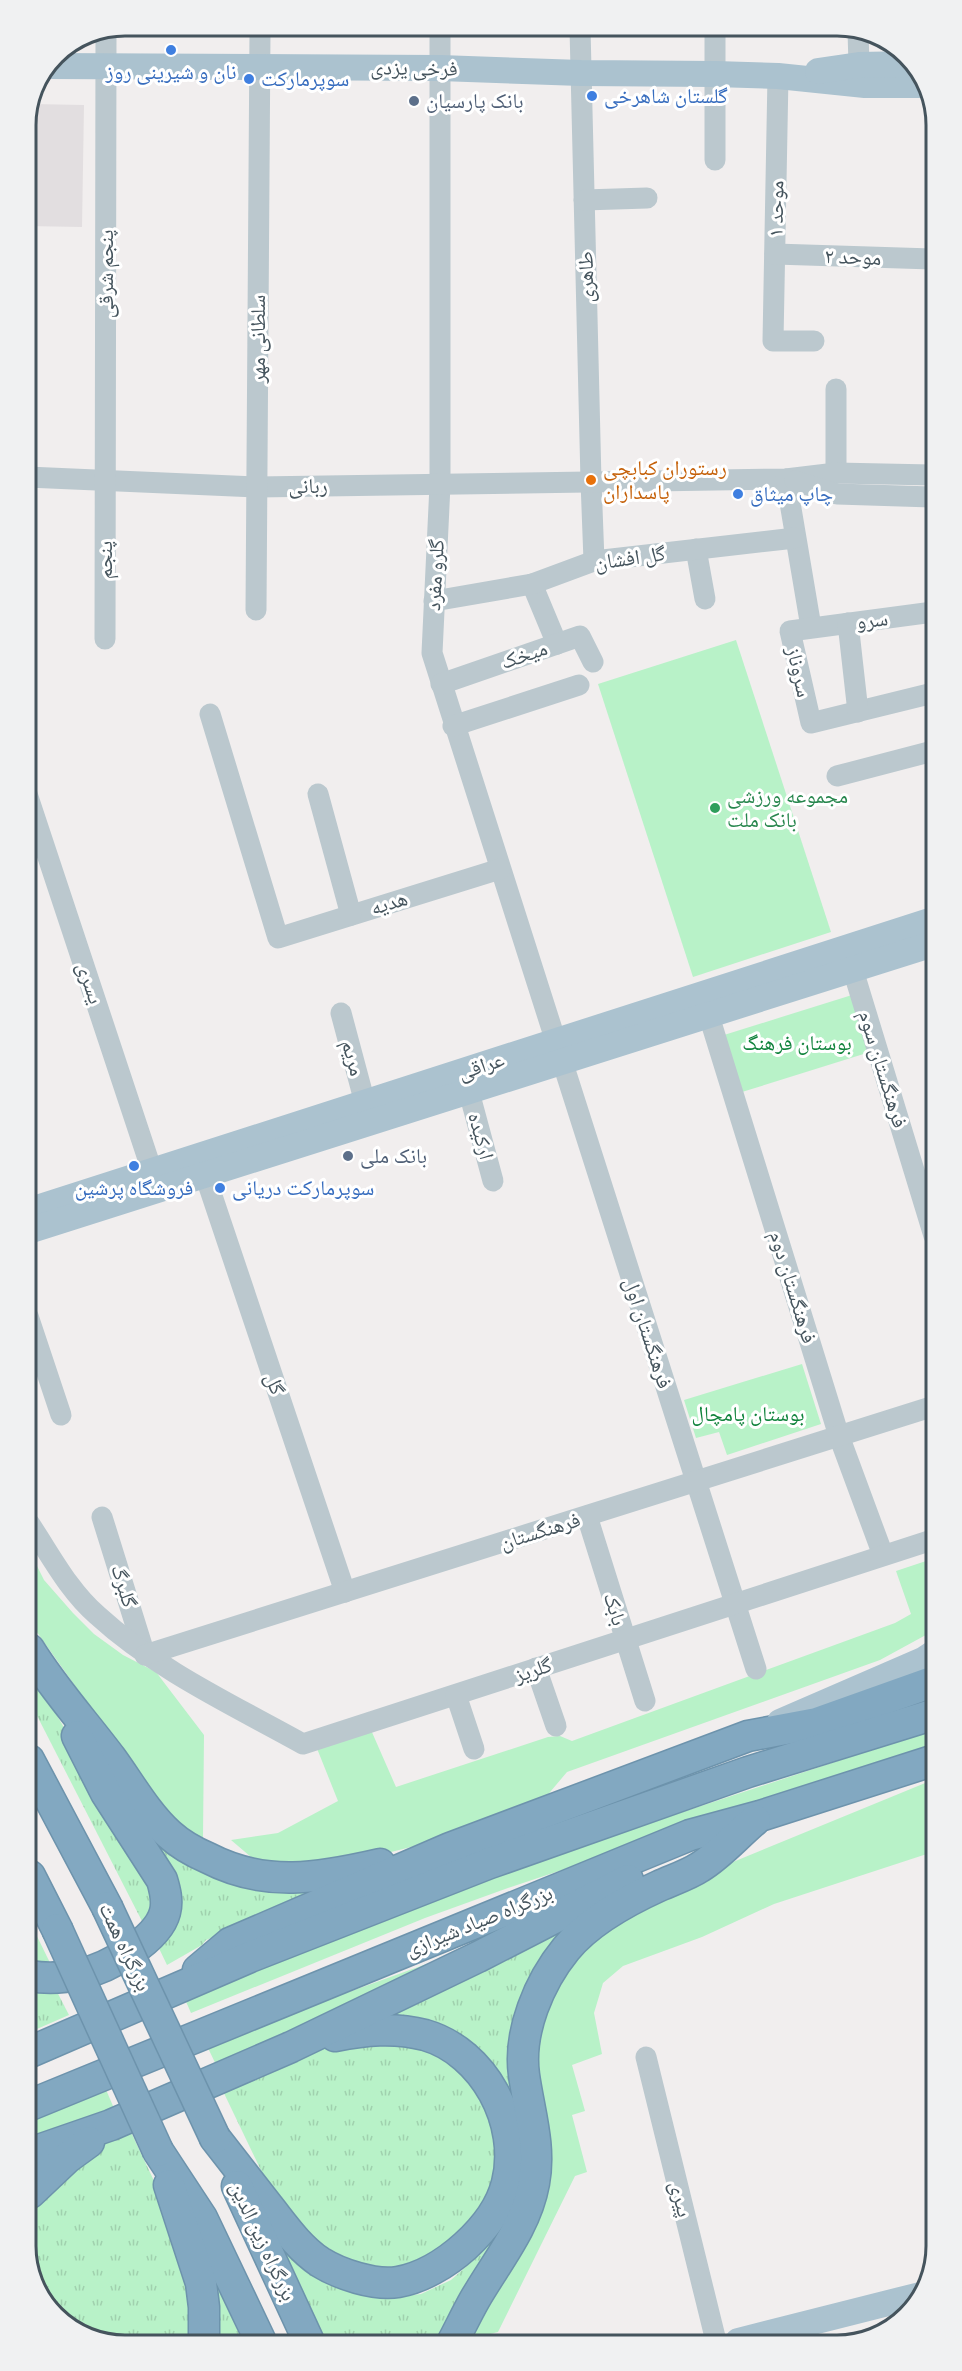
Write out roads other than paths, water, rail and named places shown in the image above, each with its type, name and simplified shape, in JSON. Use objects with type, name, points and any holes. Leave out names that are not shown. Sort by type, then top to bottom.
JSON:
[{"type":"highway","points":[[36,1660],[150,1812],[170,1835],[191,1850],[230,1869],[275,1878],[300,1879],[353,1870],[450,1848]]},
{"type":"highway","points":[[36,1660],[106,1793],[162,1880],[166,1910],[162,1922],[154,1933],[107,1965],[84,1974],[66,1977],[36,1976]]},
{"type":"highway","points":[[177,1988],[230,1943],[450,1848],[748,1736],[817,1723],[926,1684]]},
{"type":"highway","points":[[36,2049],[177,1988],[490,1863],[748,1772],[926,1717]]},
{"type":"highway","name":"بزرگراه صیاد شیرازی","points":[[36,2103],[690,1835],[760,1816],[926,1763]]},
{"type":"highway","name":"بزرگراه همت","points":[[36,1771],[107,1907],[215,2138]]},
{"type":"highway","points":[[36,2151],[111,2126],[291,2047],[760,1816]]},
{"type":"highway","points":[[456,2335],[474,2300],[521,2226],[528,2208],[535,2181],[537,2152],[524,2073],[524,2050],[527,2028],[543,1985],[553,1966],[567,1947],[591,1925],[647,1891],[700,1867],[760,1816]]},
{"type":"highway","points":[[36,1888],[158,2151],[201,2283],[204,2335]]},
{"type":"highway","points":[[215,2138],[296,2242],[320,2262],[351,2278],[396,2282],[432,2268],[450,2258],[473,2239],[493,2214],[507,2185],[512,2158],[505,2115],[493,2091],[477,2070],[458,2052],[442,2042],[424,2035],[404,2032],[368,2030],[291,2047]]},
{"type":"highway","points":[[36,2187],[67,2158],[111,2126]]},
{"type":"highway","name":"بزرگراه زین الدین","points":[[215,2138],[306,2335]]},
{"type":"highway","points":[[158,2151],[202,2218],[258,2335]]},
{"type":"main road","name":"فرخی یزدی","points":[[778,76],[859,65],[902,64]]},
{"type":"main road","name":"فرخی یزدی","points":[[58,66],[440,68],[581,73],[715,74],[778,76],[866,85],[916,85]]},
{"type":"main road","name":"عراقی","points":[[36,1208],[152,1171],[201,1166],[469,1092],[558,1052],[926,922]]},
{"type":"main road","name":"عراقی","points":[[36,1228],[365,1103],[558,1052],[709,1016],[926,946]]},
{"type":"main road","points":[[748,1736],[926,1658]]},
{"type":"main road","points":[[763,2335],[909,2298]]},
{"type":"street","name":"سلطانی مهر","points":[[256,610],[260,36]]},
{"type":"street","name":"گلرو مفرد","points":[[440,36],[440,485],[432,653],[453,726],[558,1052]]},
{"type":"street","name":"طاهری","points":[[580,36],[594,561]]},
{"type":"street","points":[[715,36],[715,160]]},
{"type":"street","name":"پنجم شرقی","points":[[105,481],[106,38]]},
{"type":"street","points":[[858,39],[859,65]]},
{"type":"street","name":"موحد ۱","points":[[778,76],[772,341],[814,341]]},
{"type":"street","points":[[584,200],[647,198]]},
{"type":"street","name":"موحد ۲","points":[[775,254],[926,260]]},
{"type":"street","points":[[836,389],[836,473]]},
{"type":"street","points":[[786,479],[836,473],[926,475]]},
{"type":"street","name":"ربانی","points":[[36,477],[257,487],[786,479]]},
{"type":"street","points":[[786,479],[837,494],[926,497]]},
{"type":"street","name":"سروناز","points":[[786,479],[811,627],[790,631],[811,723],[926,695]]},
{"type":"street","name":"پنجم","points":[[105,481],[105,639]]},
{"type":"street","name":"گل افشان","points":[[434,601],[532,584],[594,561],[795,538]]},
{"type":"street","points":[[696,549],[705,599]]},
{"type":"street","points":[[532,584],[557,644]]},
{"type":"street","name":"سرو","points":[[811,627],[926,613]]},
{"type":"street","points":[[848,623],[858,712]]},
{"type":"street","name":"میخک","points":[[441,684],[580,636],[593,662]]},
{"type":"street","points":[[453,726],[579,685]]},
{"type":"street","name":"هدیه","points":[[210,714],[278,938],[500,869]]},
{"type":"street","points":[[837,776],[926,753]]},
{"type":"street","points":[[318,794],[351,915]]},
{"type":"street","name":"یسری","points":[[36,821],[152,1171]]},
{"type":"street","name":"فرهنگستان سوم","points":[[853,970],[926,1210]]},
{"type":"street","name":"مریم","points":[[341,1013],[365,1103]]},
{"type":"street","name":"فرهنگستان دوم","points":[[709,1016],[839,1436],[884,1556]]},
{"type":"street","name":"فرهنگستان اول","points":[[558,1052],[756,1669]]},
{"type":"street","name":"ارکیده","points":[[469,1092],[493,1181]]},
{"type":"street","name":"گل","points":[[201,1166],[345,1592]]},
{"type":"street","points":[[36,1340],[61,1415]]},
{"type":"street","name":"فرهنگستان","points":[[145,1654],[926,1409]]},
{"type":"street","name":"بابک","points":[[587,1516],[645,1701]]},
{"type":"street","name":"گلبرگ","points":[[102,1517],[145,1654]]},
{"type":"street","name":"گلریز","points":[[36,1534],[73,1590],[96,1615],[145,1654],[303,1744],[926,1542]]},
{"type":"street","points":[[536,1668],[556,1726]]},
{"type":"street","points":[[456,1695],[474,1749]]},
{"type":"street","name":"پیری","points":[[646,2057],[715,2335]]},
{"type":"place","name":"نان و شيرينى روز","points":[[171,50]]},
{"type":"place","name":"سوپرمارکت","points":[[249,79]]},
{"type":"place","name":"گلستان شاهرخى","points":[[592,96]]},
{"type":"place","name":"بانک پارسیان","points":[[414,101]]},
{"type":"place","name":"رستوران کبابچی پاسداران","points":[[591,480]]},
{"type":"place","name":"چاپ میثاق","points":[[738,494]]},
{"type":"place","name":"مجموعه ورزشی بانک ملت","points":[[715,808]]},
{"type":"place","name":"بانک ملی","points":[[348,1156]]},
{"type":"place","name":"فروشگاه پرشین","points":[[134,1166]]},
{"type":"place","name":"سوپرمارکت دریانی","points":[[220,1188]]},
{"type":"park label","name":"بوستان فرهنگ","points":[[797,1043]]},
{"type":"park label","name":"بوستان پامچال","points":[[748,1414]]}]
